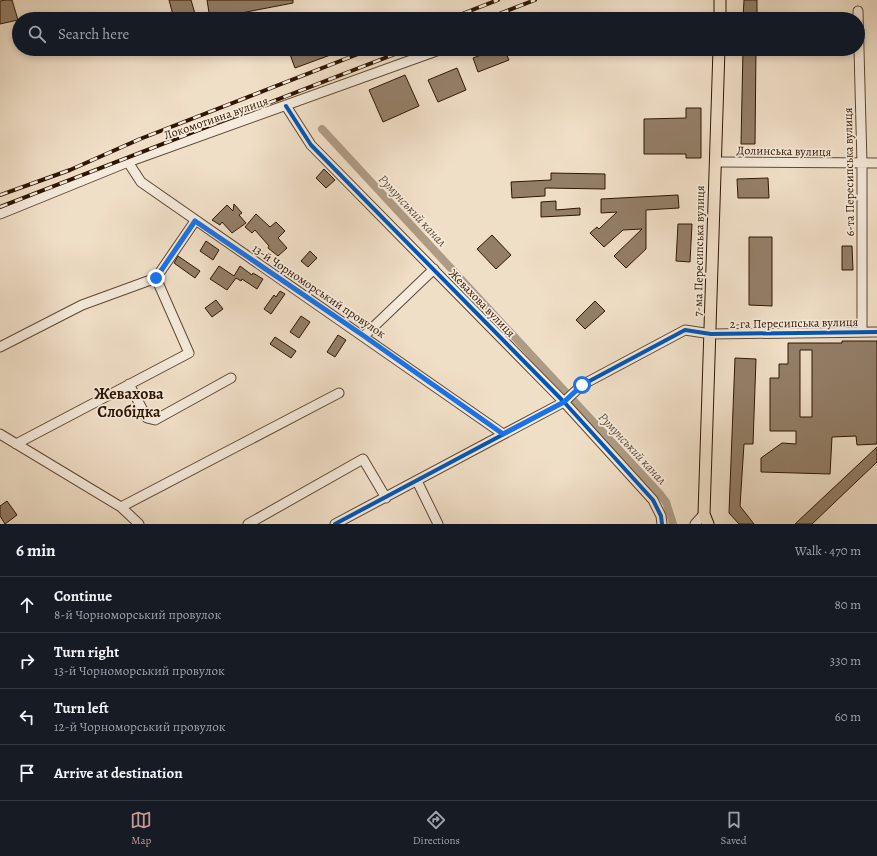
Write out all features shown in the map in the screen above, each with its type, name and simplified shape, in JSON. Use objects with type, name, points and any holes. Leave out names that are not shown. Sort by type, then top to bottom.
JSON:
[{"type":"main road","points":[[720,0],[720,12]]},
{"type":"main road","name":"7-ма Пересипська вулиця","points":[[706,519],[711,252],[719,56]]},
{"type":"street","name":"Локомотивна вулиця","points":[[0,214],[128,162],[423,56]]},
{"type":"street","name":"6-та Пересипська вулиця","points":[[859,56],[862,164],[862,332]]},
{"type":"street","name":"Жевахова вулиця","points":[[286,106],[310,145],[564,402],[653,500],[662,520]]},
{"type":"street","name":"13-й Чорноморський провулок","points":[[128,162],[141,182],[503,434]]},
{"type":"street","name":"Долинська вулиця","points":[[715,162],[877,163]]},
{"type":"street","points":[[0,347],[82,305],[156,278],[195,221]]},
{"type":"street","points":[[364,336],[434,269]]},
{"type":"street","points":[[16,444],[189,353],[156,278]]},
{"type":"street","name":"2-га Пересипська вулиця","points":[[335,524],[564,402],[582,385],[685,330],[710,334],[877,332]]},
{"type":"street","points":[[129,384],[147,418],[155,420],[231,378]]},
{"type":"street","points":[[121,507],[339,393]]},
{"type":"street","points":[[0,434],[121,507],[139,524]]},
{"type":"street","points":[[248,524],[363,459],[386,498]]},
{"type":"street","points":[[417,481],[438,524]]},
{"type":"street","points":[[695,524],[706,519]]},
{"type":"building","points":[[12,0],[16,12],[12,12],[12,21],[0,24],[0,1]]},
{"type":"building","points":[[169,0],[191,0],[195,12],[172,12]]},
{"type":"building","points":[[207,0],[293,0],[293,3],[246,12],[209,12]]},
{"type":"building","points":[[744,0],[757,0],[757,12],[743,12]]},
{"type":"building","points":[[291,56],[328,56],[295,68]]},
{"type":"building","points":[[478,56],[507,56],[509,60],[478,72],[473,58]]},
{"type":"building","points":[[743,56],[756,56],[755,144],[741,144]]},
{"type":"building","points":[[457,68],[466,90],[438,102],[428,80]]},
{"type":"building","points":[[405,75],[419,106],[383,122],[369,90]]},
{"type":"building","points":[[686,108],[701,108],[701,158],[686,158],[686,154],[644,154],[644,119],[686,118]]},
{"type":"building","points":[[324,169],[335,180],[326,188],[316,178]]},
{"type":"building","points":[[551,173],[605,174],[605,189],[545,188],[545,196],[512,198],[511,182],[551,180]]},
{"type":"building","points":[[768,178],[769,198],[738,198],[737,179]]},
{"type":"building","points":[[678,195],[679,208],[646,210],[646,249],[626,268],[614,256],[642,229],[623,230],[604,247],[590,233],[597,227],[599,229],[617,212],[601,213],[601,199]]},
{"type":"building","points":[[556,201],[556,210],[580,208],[580,215],[541,217],[541,202]]},
{"type":"building","points":[[234,204],[242,213],[239,215],[246,223],[232,233],[222,222],[220,225],[212,220],[227,205],[233,211]]},
{"type":"building","points":[[256,214],[270,227],[276,222],[285,231],[278,238],[287,248],[278,256],[268,248],[269,246],[255,230],[252,233],[245,227]]},
{"type":"building","points":[[678,224],[692,224],[690,262],[676,261]]},
{"type":"building","points":[[492,235],[511,255],[496,269],[477,249]]},
{"type":"building","points":[[749,237],[772,237],[772,306],[749,305]]},
{"type":"building","points":[[206,241],[219,250],[213,260],[200,251]]},
{"type":"building","points":[[842,246],[852,246],[853,270],[842,270]]},
{"type":"building","points":[[310,251],[317,258],[308,267],[301,261]]},
{"type":"building","points":[[178,256],[200,271],[195,278],[174,263]]},
{"type":"building","points":[[219,266],[234,276],[240,266],[252,275],[253,273],[263,279],[257,289],[242,279],[241,281],[236,278],[227,290],[210,279]]},
{"type":"building","points":[[280,291],[285,294],[271,314],[264,309],[274,295],[276,297]]},
{"type":"building","points":[[216,300],[223,309],[212,317],[205,308]]},
{"type":"building","points":[[595,301],[605,311],[585,329],[576,320]]},
{"type":"building","points":[[301,316],[310,322],[299,338],[290,332]]},
{"type":"building","points":[[338,335],[346,340],[335,357],[327,352]]},
{"type":"building","points":[[275,337],[296,351],[291,358],[270,344]]},
{"type":"building","points":[[842,341],[877,341],[877,444],[857,445],[856,436],[832,437],[830,474],[761,472],[761,458],[782,443],[796,444],[796,431],[770,431],[770,378],[779,378],[779,364],[788,364],[788,343],[842,343]],"holes":[[[800,350],[812,350],[812,417],[800,417]]]},
{"type":"building","points":[[735,358],[756,359],[753,444],[744,444],[740,506],[754,524],[739,524],[729,513]]},
{"type":"building","points":[[877,447],[877,462],[812,524],[795,524]]},
{"type":"building","points":[[7,501],[17,515],[5,524],[0,516],[0,506]]},
{"type":"waterway","name":"Румунський канал","points":[[322,129],[659,493],[666,502],[673,524]]},
{"type":"railway","points":[[467,12],[498,0]]},
{"type":"railway","points":[[504,12],[535,0]]},
{"type":"railway","points":[[0,195],[70,170],[140,139],[353,56]]},
{"type":"railway","points":[[0,207],[390,56]]},
{"type":"cycle path","points":[[286,106],[311,145],[564,402],[653,500],[661,516],[662,524]]},
{"type":"cycle path","points":[[335,524],[564,402],[582,385],[685,330],[711,334],[877,332]]},
{"type":"district","name":"Жевахова Слобідка","points":[[129,402]]},
{"type":"route","points":[[156,278],[195,221],[364,336],[503,434],[564,402],[582,385]]}]
